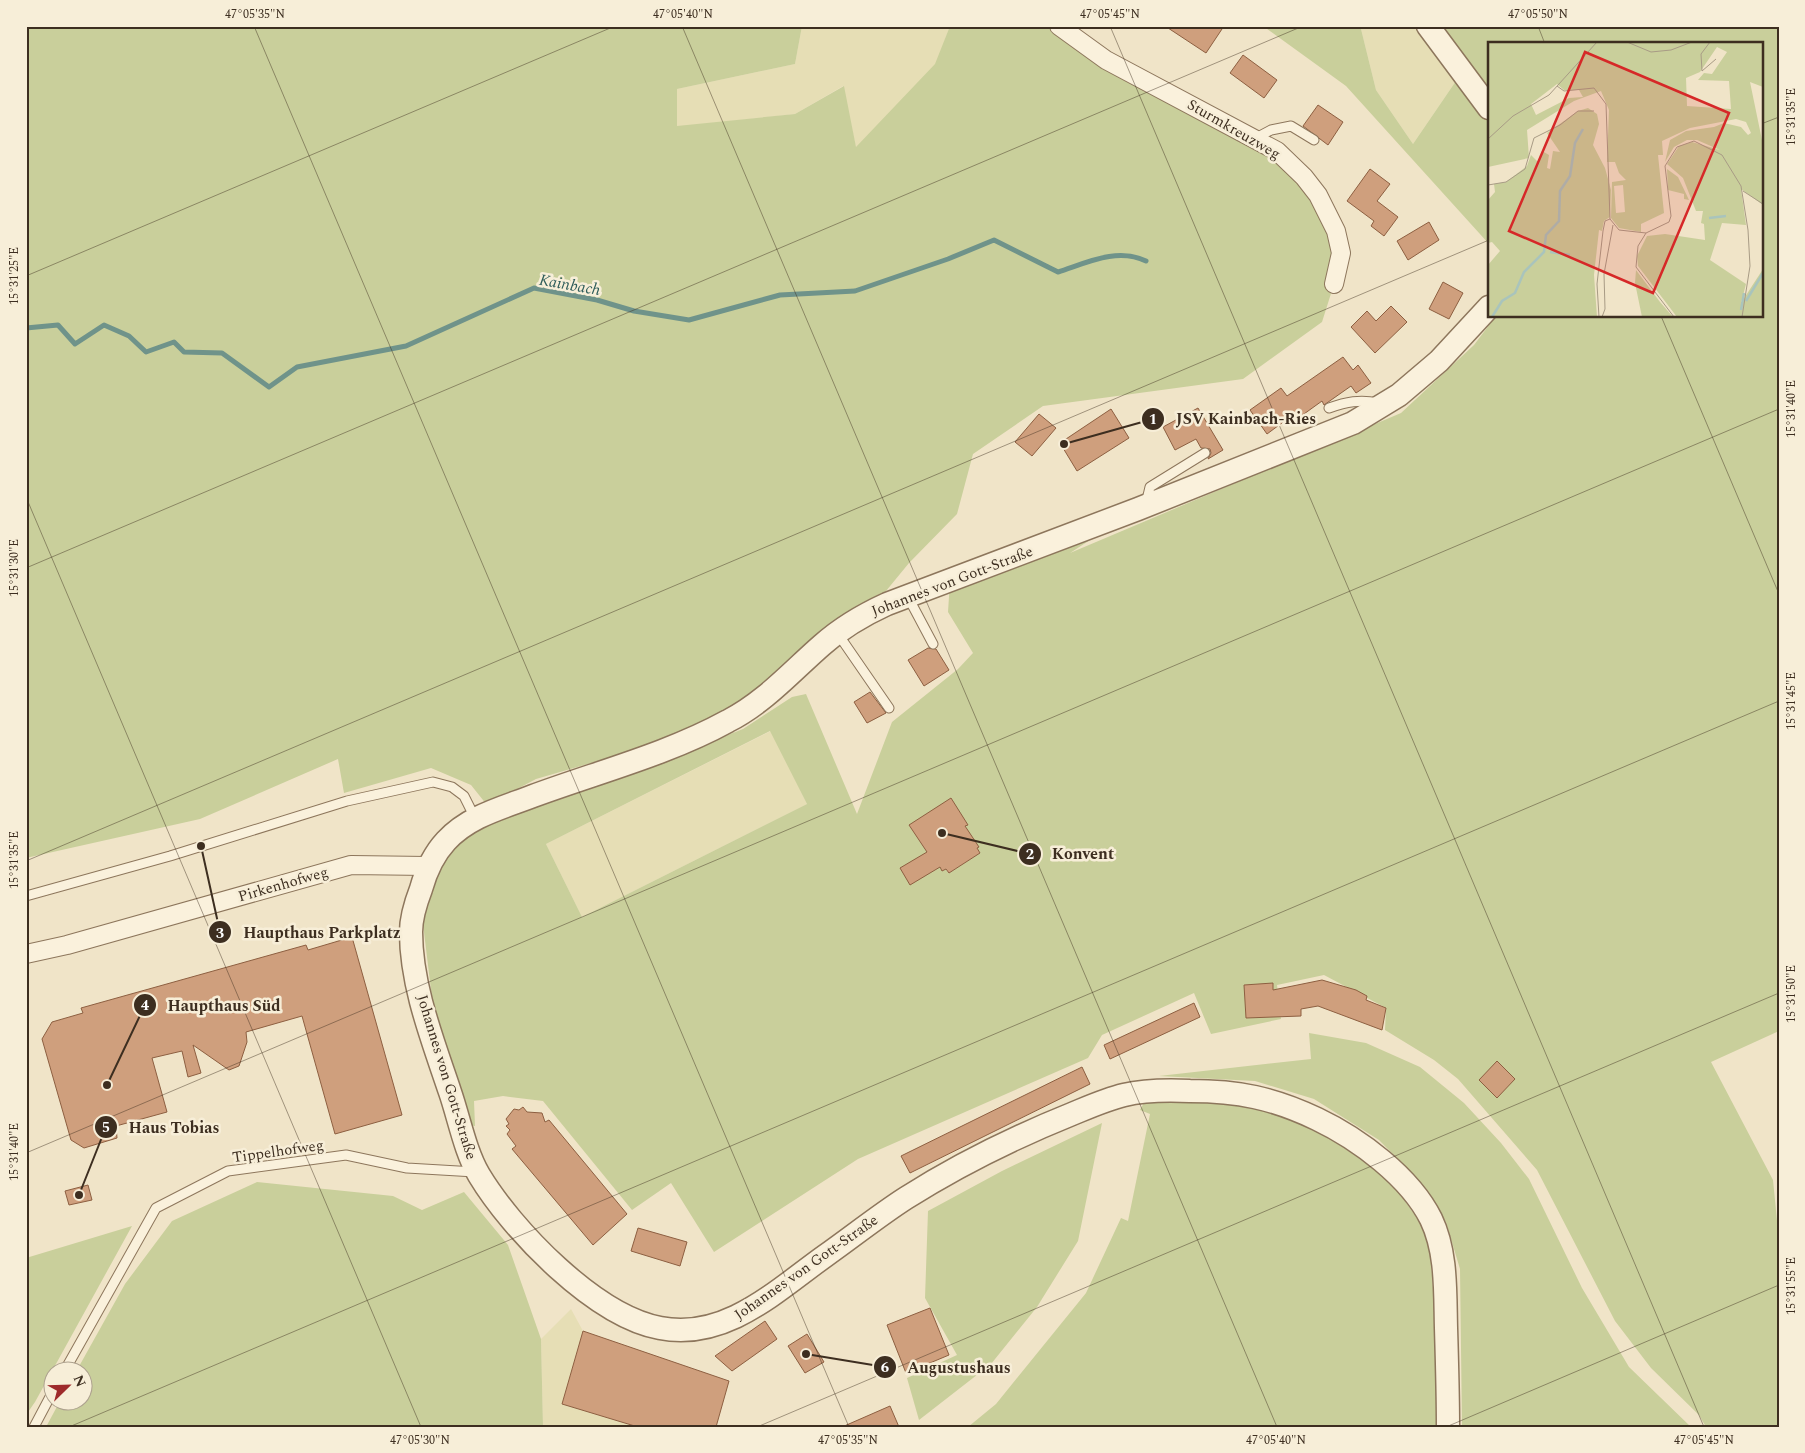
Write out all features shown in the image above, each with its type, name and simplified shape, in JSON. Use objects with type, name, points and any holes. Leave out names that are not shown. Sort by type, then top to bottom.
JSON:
[{"type":"street","name":"Sturmkreuzweg","points":[[1058,26],[1106,60],[1256,138],[1277,151],[1304,177],[1318,195],[1336,231],[1340,253],[1334,284]]},
{"type":"street","points":[[1428,26],[1488,107]]},
{"type":"street","name":"Johannes von Gott-Straße","points":[[1448,1427],[1444,1275],[1440,1248],[1431,1219],[1404,1182],[1368,1149],[1320,1120],[1285,1104],[1252,1095],[1219,1091],[1166,1090],[1124,1094],[1038,1127],[989,1150],[906,1198],[754,1306],[720,1325],[691,1332],[657,1328],[612,1310],[582,1290],[518,1226],[478,1172],[427,1022],[416,976],[411,929],[428,866],[446,841],[475,818],[673,746],[728,722],[768,696],[838,634],[862,616],[908,596],[1145,507],[1353,423],[1399,395],[1439,361],[1488,308]]},
{"type":"street","name":"Pirkenhofweg","points":[[26,954],[67,945],[350,865],[428,866]]},
{"type":"lane","points":[[1256,138],[1271,130],[1291,126],[1314,140]]},
{"type":"lane","points":[[1329,408],[1346,402],[1364,400],[1383,404]]},
{"type":"lane","points":[[1145,507],[1150,487],[1205,453]]},
{"type":"lane","points":[[908,596],[933,644]]},
{"type":"lane","points":[[838,634],[889,708]]},
{"type":"lane","points":[[26,896],[170,856],[347,801],[433,782],[452,787],[464,796],[475,818]]},
{"type":"lane","name":"Tippelhofweg","points":[[71,1360],[156,1208],[228,1171],[346,1155],[408,1168],[478,1172]]},
{"type":"lane","points":[[34,1427],[43,1410]]},
{"type":"shaded area","points":[[802,26],[950,26],[936,64],[856,148],[843,86],[795,114],[677,127],[677,89],[795,64]]},
{"type":"shaded area","points":[[1362,26],[1425,26],[1456,81],[1413,144],[1376,90],[1361,29]]},
{"type":"shaded area","points":[[771,731],[807,804],[582,917],[546,844]]},
{"type":"shaded area","points":[[571,1309],[583,1331],[562,1404],[638,1427],[543,1427],[541,1339]]},
{"type":"green space","points":[[26,26],[802,26],[795,64],[677,89],[677,126],[795,114],[844,86],[856,147],[935,64],[950,26],[1059,26],[1277,151],[1336,231],[1334,284],[1322,322],[1243,379],[1043,406],[973,454],[957,514],[909,563],[886,591],[842,617],[811,648],[722,717],[646,747],[536,779],[487,805],[471,785],[431,768],[344,793],[338,759],[200,819],[26,858]]},
{"type":"green space","points":[[1263,26],[1357,26],[1361,29],[1376,90],[1413,144],[1456,81],[1425,26],[1779,26],[1779,1031],[1711,1062],[1773,1180],[1779,1241],[1779,1427],[1706,1427],[1699,1415],[1651,1368],[1615,1321],[1537,1170],[1458,1079],[1434,1060],[1385,1030],[1386,1008],[1324,975],[1277,985],[1281,1019],[1211,1034],[1194,993],[1102,1035],[1088,1058],[858,1159],[714,1252],[671,1183],[632,1210],[543,1101],[503,1096],[474,1101],[475,1126],[468,1125],[432,998],[423,924],[429,892],[447,855],[487,821],[641,769],[743,729],[792,697],[806,694],[857,814],[892,722],[958,669],[973,653],[948,612],[950,581],[1138,509],[1070,553],[1401,413],[1474,345],[1494,318],[1762,318],[1762,42],[1488,42],[1488,243],[1346,86]],"holes":[[[770,731],[807,804],[582,917],[546,844]],[[909,825],[968,825],[965,826],[980,853],[949,873],[923,846]]]},
{"type":"green space","points":[[1309,1033],[1366,1043],[1420,1067],[1464,1103],[1501,1143],[1529,1179],[1582,1288],[1629,1367],[1691,1427],[1462,1427],[1460,1269],[1446,1222],[1421,1183],[1379,1140],[1314,1099],[1255,1081],[1159,1076],[1311,1059]]},
{"type":"green space","points":[[1210,1100],[1285,1114],[1342,1144],[1390,1180],[1429,1235],[1440,1384],[1437,1427],[968,1427],[996,1404],[1086,1293],[1121,1218],[1128,1221],[1150,1114],[1140,1110],[1145,1101]]},
{"type":"green space","points":[[1102,1123],[1078,1241],[1037,1307],[991,1364],[919,1420],[907,1378],[957,1355],[925,1298],[928,1211],[1002,1171]]},
{"type":"green space","points":[[257,1182],[393,1196],[422,1210],[464,1192],[508,1245],[541,1339],[543,1427],[46,1427],[55,1410],[92,1410],[92,1360],[83,1360],[125,1284],[172,1221]]},
{"type":"green space","points":[[132,1226],[58,1360],[42,1360],[42,1389],[26,1415],[26,1258]]},
{"type":"building","points":[[1165,26],[1224,26],[1206,53]]},
{"type":"building","points":[[1243,55],[1277,80],[1264,98],[1230,73]]},
{"type":"building","points":[[1318,105],[1343,122],[1328,145],[1303,126]]},
{"type":"building","points":[[1370,169],[1390,184],[1377,201],[1398,217],[1384,236],[1371,226],[1374,221],[1347,201]]},
{"type":"building","points":[[1429,222],[1439,240],[1408,260],[1397,241]]},
{"type":"building","points":[[1443,282],[1463,293],[1449,319],[1429,309]]},
{"type":"building","points":[[1391,306],[1407,322],[1375,353],[1351,327],[1367,311],[1376,321]]},
{"type":"building","points":[[1343,357],[1353,370],[1358,365],[1371,383],[1356,393],[1351,386],[1324,405],[1322,401],[1297,419],[1294,414],[1267,434],[1250,410],[1281,388],[1287,396]]},
{"type":"building","points":[[1198,408],[1223,450],[1208,459],[1211,453],[1210,449],[1201,448],[1196,439],[1175,450],[1163,427]]},
{"type":"building","points":[[1111,409],[1129,438],[1077,471],[1060,443]]},
{"type":"building","points":[[1039,414],[1056,428],[1032,456],[1015,442]]},
{"type":"building","points":[[928,648],[936,649],[949,670],[924,686],[908,660]]},
{"type":"building","points":[[870,692],[886,713],[867,723],[854,702]]},
{"type":"building","points":[[951,798],[968,825],[965,826],[979,847],[977,848],[980,853],[949,873],[946,869],[942,871],[940,867],[910,885],[900,868],[927,852],[909,825]]},
{"type":"building","points":[[352,937],[402,1115],[335,1134],[302,1016],[246,1032],[247,1042],[239,1066],[229,1070],[193,1045],[201,1073],[188,1077],[182,1051],[152,1058],[167,1112],[116,1126],[117,1138],[84,1148],[71,1140],[42,1039],[52,1022],[83,1013],[81,1008],[306,945],[308,950]]},
{"type":"building","points":[[1322,980],[1356,990],[1367,996],[1366,1000],[1386,1008],[1382,1030],[1318,1006],[1301,1009],[1301,1016],[1246,1018],[1244,985],[1273,983],[1273,990]]},
{"type":"building","points":[[1194,1003],[1200,1017],[1110,1059],[1104,1045]]},
{"type":"building","points":[[1497,1061],[1515,1079],[1497,1098],[1479,1080]]},
{"type":"building","points":[[1082,1067],[1090,1084],[910,1173],[901,1156]]},
{"type":"building","points":[[523,1107],[527,1112],[542,1113],[545,1122],[549,1120],[627,1214],[593,1245],[512,1149],[516,1146],[507,1134],[510,1130],[506,1126],[509,1124],[506,1119],[514,1109],[519,1110]]},
{"type":"building","points":[[88,1185],[92,1200],[69,1205],[65,1191]]},
{"type":"building","points":[[638,1228],[687,1242],[680,1266],[631,1251]]},
{"type":"building","points":[[930,1308],[949,1355],[906,1373],[887,1325]]},
{"type":"building","points":[[765,1321],[777,1339],[732,1371],[715,1356]]},
{"type":"building","points":[[583,1331],[729,1381],[716,1427],[638,1427],[562,1404]]},
{"type":"building","points":[[807,1334],[824,1362],[805,1373],[788,1346]]},
{"type":"building","points":[[890,1406],[899,1427],[842,1427]]},
{"type":"waterway","name":"Kainbach","points":[[26,328],[58,325],[75,344],[104,325],[129,336],[146,352],[174,342],[184,352],[222,353],[269,387],[297,367],[406,346],[534,288],[597,300],[634,311],[689,320],[780,295],[855,291],[948,259],[994,240],[1058,272],[1113,256],[1135,257],[1146,261]]},
{"type":"place","name":"JSV Kainbach-Ries","points":[[1064,444]]},
{"type":"place","name":"Konvent","points":[[942,833]]},
{"type":"place","name":"Haupthaus Parkplatz","points":[[201,846]]},
{"type":"place","name":"Haupthaus Süd","points":[[107,1085]]},
{"type":"place","name":"Haus Tobias","points":[[79,1195]]},
{"type":"place","name":"Augustushaus","points":[[806,1354]]}]
